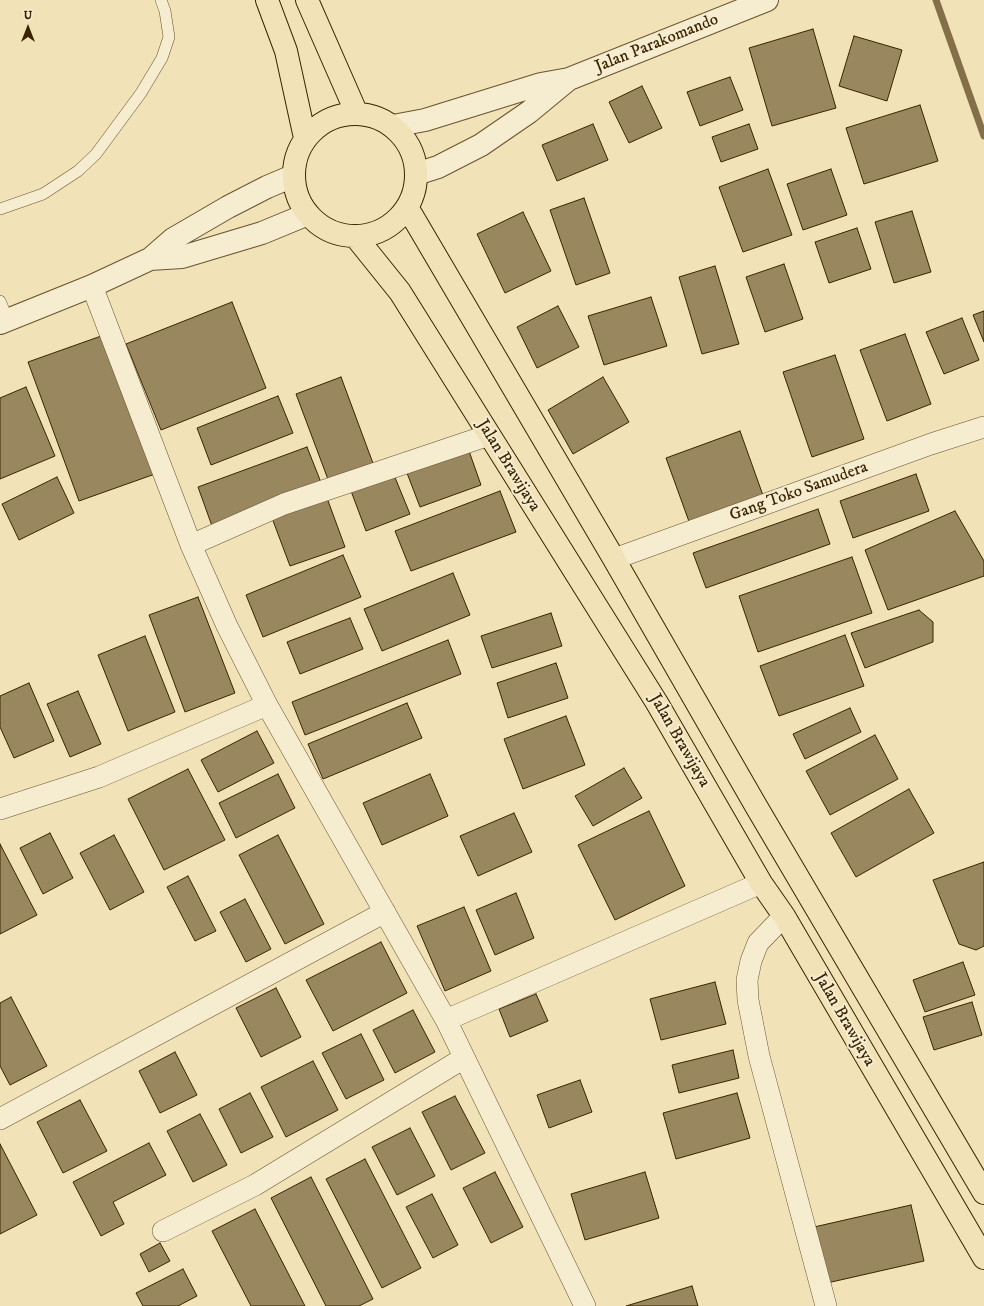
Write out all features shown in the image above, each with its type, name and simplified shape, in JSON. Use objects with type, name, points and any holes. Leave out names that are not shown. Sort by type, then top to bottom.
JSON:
[{"type":"highway","points":[[267,0],[286,51],[305,138]]},
{"type":"highway","points":[[307,0],[357,114]]},
{"type":"highway","points":[[357,114],[376,117],[393,126],[405,140],[411,151],[416,174],[414,191],[407,207],[394,222],[375,232],[355,236],[337,233],[321,226],[308,214],[297,196],[293,176],[296,157],[305,138],[320,125],[337,116],[357,114]]},
{"type":"highway","name":"Jalan Brawijaya","points":[[407,207],[614,559],[756,806],[984,1192]]},
{"type":"highway","name":"Jalan Brawijaya","points":[[355,236],[400,292],[657,703],[761,883],[784,916],[984,1258]]},
{"type":"street","name":"Jalan Parakomando","points":[[393,126],[425,120],[541,84],[568,79],[762,1]]},
{"type":"street","name":"Jalan Parakomando","points":[[416,174],[438,167],[481,145],[529,112],[568,79]]},
{"type":"street","points":[[3,315],[92,286],[150,259],[173,239],[222,210],[267,187],[293,176]]},
{"type":"street","points":[[150,259],[182,257],[262,232],[308,214]]},
{"type":"street","points":[[92,286],[191,545],[228,626],[267,705],[446,1020],[585,1306]]},
{"type":"street","name":"Gang Toko Samudera","points":[[614,559],[984,427]]},
{"type":"street","points":[[191,545],[284,504],[489,435]]},
{"type":"street","points":[[0,809],[99,777],[267,705]]},
{"type":"street","points":[[446,1020],[761,883]]},
{"type":"street","points":[[0,1119],[385,912]]},
{"type":"street","points":[[784,916],[758,943],[751,961],[747,980],[748,1000],[759,1056],[826,1306]]},
{"type":"street","points":[[162,1231],[255,1185],[464,1058]]},
{"type":"lane","points":[[0,209],[43,194],[78,171],[96,154],[141,93],[162,58],[169,37],[165,11],[161,0]]},
{"type":"building","points":[[813,29],[836,108],[772,126],[749,48]]},
{"type":"building","points":[[854,36],[902,50],[887,101],[839,86]]},
{"type":"building","points":[[730,77],[743,110],[700,126],[687,92]]},
{"type":"building","points":[[642,86],[662,128],[629,143],[609,102]]},
{"type":"building","points":[[920,105],[938,161],[864,184],[846,128]]},
{"type":"building","points":[[593,124],[608,160],[557,181],[542,145]]},
{"type":"building","points":[[749,124],[758,149],[721,162],[712,137]]},
{"type":"building","points":[[768,169],[792,235],[743,252],[719,187]]},
{"type":"building","points":[[831,169],[847,215],[803,230],[787,184]]},
{"type":"building","points":[[584,198],[610,273],[576,285],[550,210]]},
{"type":"building","points":[[912,211],[931,272],[894,283],[875,222]]},
{"type":"building","points":[[523,212],[551,271],[505,293],[477,234]]},
{"type":"building","points":[[857,228],[871,269],[829,283],[815,242]]},
{"type":"building","points":[[784,264],[803,319],[765,332],[746,277]]},
{"type":"building","points":[[715,266],[739,344],[702,354],[679,277]]},
{"type":"building","points":[[651,297],[667,346],[604,365],[588,316]]},
{"type":"building","points":[[232,302],[266,388],[161,430],[126,344]]},
{"type":"building","points":[[558,306],[579,347],[537,368],[517,327]]},
{"type":"building","points":[[984,311],[984,342],[973,315]]},
{"type":"building","points":[[962,318],[979,360],[944,374],[926,332]]},
{"type":"building","points":[[905,334],[931,404],[887,421],[860,350]]},
{"type":"building","points":[[104,335],[155,474],[79,501],[28,362]]},
{"type":"building","points":[[835,355],[864,439],[812,457],[783,372]]},
{"type":"building","points":[[341,377],[374,466],[329,482],[296,394]]},
{"type":"building","points":[[603,377],[629,422],[573,454],[548,410]]},
{"type":"building","points":[[26,387],[55,456],[0,479],[0,398]]},
{"type":"building","points":[[278,396],[293,433],[211,465],[197,428]]},
{"type":"building","points":[[740,431],[765,501],[691,527],[666,458]]},
{"type":"building","points":[[307,447],[322,485],[212,526],[198,487]]},
{"type":"building","points":[[469,451],[481,485],[420,507],[407,473]]},
{"type":"building","points":[[916,474],[929,511],[853,538],[840,501]]},
{"type":"building","points":[[394,475],[410,514],[366,531],[351,491]]},
{"type":"building","points":[[57,477],[74,513],[19,540],[2,504]]},
{"type":"building","points":[[500,491],[516,532],[411,571],[395,531]]},
{"type":"building","points":[[327,498],[345,547],[290,566],[272,518]]},
{"type":"building","points":[[818,509],[830,544],[706,588],[693,553]]},
{"type":"building","points":[[955,511],[984,561],[984,576],[888,610],[865,550]]},
{"type":"building","points":[[343,555],[361,597],[263,637],[246,595]]},
{"type":"building","points":[[852,557],[872,613],[758,652],[739,596]]},
{"type":"building","points":[[453,573],[470,615],[382,651],[364,609]]},
{"type":"building","points":[[198,597],[235,693],[185,712],[149,615]]},
{"type":"building","points":[[919,610],[933,622],[933,642],[865,668],[851,633]]},
{"type":"building","points":[[551,613],[562,646],[492,668],[481,636]]},
{"type":"building","points":[[350,618],[363,649],[300,674],[287,642]]},
{"type":"building","points":[[845,635],[864,686],[779,716],[760,666]]},
{"type":"building","points":[[145,636],[175,712],[128,731],[98,655]]},
{"type":"building","points":[[448,640],[461,674],[305,735],[292,702]]},
{"type":"building","points":[[556,663],[568,698],[508,718],[497,683]]},
{"type":"building","points":[[29,683],[54,741],[14,758],[0,727],[0,696]]},
{"type":"building","points":[[78,691],[101,744],[70,757],[47,704]]},
{"type":"building","points":[[407,703],[422,738],[323,779],[308,744]]},
{"type":"building","points":[[850,708],[861,732],[805,759],[793,734]]},
{"type":"building","points":[[566,716],[585,765],[523,789],[504,739]]},
{"type":"building","points":[[257,731],[274,763],[218,792],[201,760]]},
{"type":"building","points":[[875,735],[898,779],[830,815],[806,771]]},
{"type":"building","points":[[624,768],[642,798],[593,826],[575,796]]},
{"type":"building","points":[[188,769],[225,840],[164,870],[128,799]]},
{"type":"building","points":[[278,774],[295,808],[236,838],[219,803]]},
{"type":"building","points":[[430,774],[448,816],[382,845],[363,803]]},
{"type":"building","points":[[909,789],[934,833],[856,877],[831,833]]},
{"type":"building","points":[[649,811],[685,886],[615,920],[578,845]]},
{"type":"building","points":[[514,813],[532,852],[478,876],[460,836]]},
{"type":"building","points":[[50,833],[73,878],[43,894],[20,848]]},
{"type":"building","points":[[114,835],[144,892],[110,910],[80,853]]},
{"type":"building","points":[[278,835],[324,924],[285,944],[239,855]]},
{"type":"building","points":[[0,844],[37,915],[0,934]]},
{"type":"building","points":[[984,862],[984,946],[976,950],[959,944],[933,880]]},
{"type":"building","points":[[188,876],[216,931],[195,941],[167,887]]},
{"type":"building","points":[[516,893],[534,938],[495,955],[476,910]]},
{"type":"building","points":[[245,899],[271,949],[246,962],[220,912]]},
{"type":"building","points":[[464,907],[491,971],[445,991],[417,926]]},
{"type":"building","points":[[381,942],[407,993],[333,1031],[306,980]]},
{"type":"building","points":[[963,962],[975,995],[925,1012],[913,980]]},
{"type":"building","points":[[715,982],[726,1024],[661,1040],[650,999]]},
{"type":"building","points":[[276,988],[301,1037],[261,1057],[236,1008]]},
{"type":"building","points":[[536,994],[548,1021],[510,1037],[499,1009]]},
{"type":"building","points":[[11,997],[47,1066],[10,1085],[0,1066],[0,1003]]},
{"type":"building","points":[[972,1002],[982,1035],[934,1050],[923,1017]]},
{"type":"building","points":[[413,1010],[435,1052],[395,1073],[373,1030]]},
{"type":"building","points":[[361,1034],[384,1080],[346,1099],[322,1053]]},
{"type":"building","points":[[733,1050],[739,1078],[679,1093],[672,1065]]},
{"type":"building","points":[[175,1052],[197,1095],[160,1113],[139,1071]]},
{"type":"building","points":[[313,1061],[338,1110],[286,1137],[261,1087]]},
{"type":"building","points":[[580,1080],[592,1112],[549,1128],[537,1095]]},
{"type":"building","points":[[250,1093],[273,1137],[241,1153],[219,1109]]},
{"type":"building","points":[[737,1093],[750,1138],[676,1159],[663,1113]]},
{"type":"building","points":[[455,1096],[485,1153],[451,1170],[422,1112]]},
{"type":"building","points":[[80,1100],[107,1151],[63,1173],[37,1122]]},
{"type":"building","points":[[200,1114],[227,1165],[193,1182],[167,1131]]},
{"type":"building","points":[[410,1128],[435,1176],[397,1195],[372,1147]]},
{"type":"building","points":[[149,1143],[166,1175],[113,1202],[124,1224],[101,1236],[73,1182]]},
{"type":"building","points":[[0,1144],[37,1215],[0,1234]]},
{"type":"building","points":[[365,1159],[421,1268],[382,1288],[326,1179]]},
{"type":"building","points":[[495,1172],[523,1227],[491,1243],[463,1188]]},
{"type":"building","points":[[645,1172],[659,1218],[585,1240],[571,1194]]},
{"type":"building","points":[[311,1177],[373,1299],[359,1306],[326,1306],[271,1198]]},
{"type":"building","points":[[432,1194],[458,1245],[433,1258],[406,1207]]},
{"type":"building","points":[[911,1205],[924,1261],[827,1283],[814,1227]]},
{"type":"building","points":[[255,1209],[305,1306],[251,1306],[212,1231]]},
{"type":"building","points":[[160,1243],[170,1261],[149,1272],[140,1254]]},
{"type":"building","points":[[183,1269],[197,1296],[178,1306],[143,1306],[136,1293]]},
{"type":"building","points":[[692,1286],[698,1306],[626,1306]]},
{"type":"waterway","points":[[936,0],[984,136]]}]
